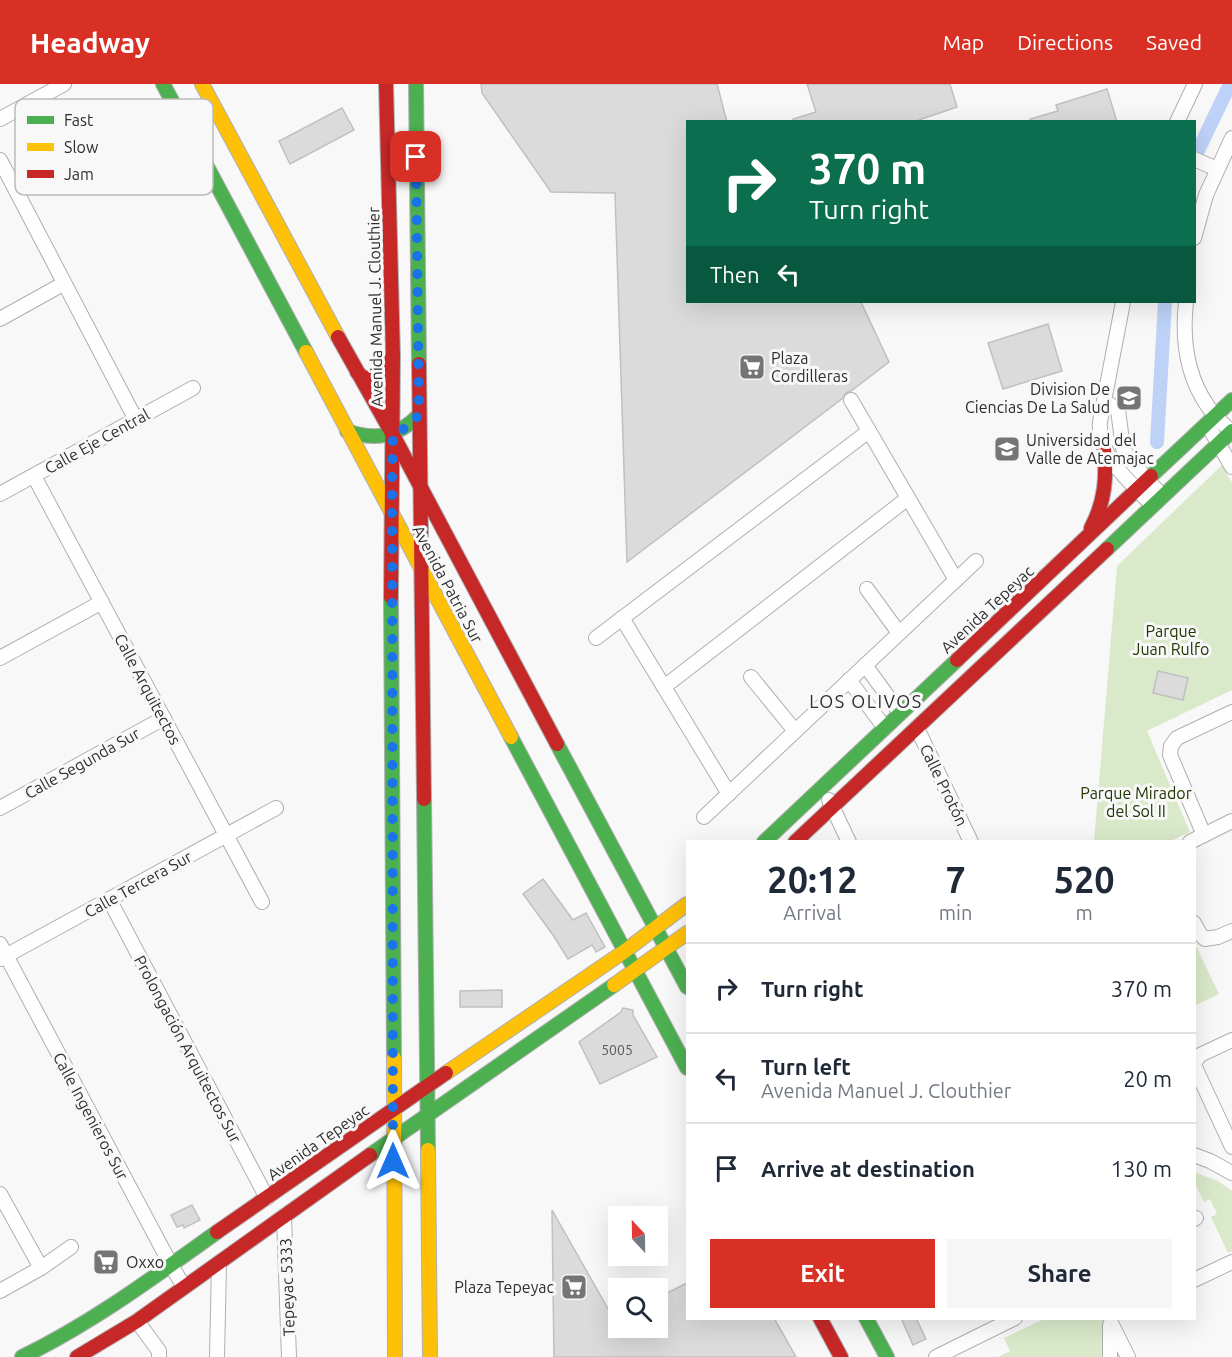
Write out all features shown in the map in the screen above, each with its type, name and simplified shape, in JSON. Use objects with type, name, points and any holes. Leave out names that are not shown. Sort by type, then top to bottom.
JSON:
[{"type":"main road","name":"Avenida Patria Sur","points":[[163,84],[171,99]]},
{"type":"main road","name":"Avenida Patria Sur","points":[[202,84],[210,99]]},
{"type":"main road","name":"Avenida Manuel J. Clouthier","points":[[386,84],[393,356],[395,1357]]},
{"type":"main road","points":[[416,84],[430,1357]]},
{"type":"main road","name":"Avenida Patria Sur","points":[[213,104],[393,435],[419,488],[686,985]]},
{"type":"main road","name":"Avenida Patria Sur","points":[[213,178],[686,1066]]},
{"type":"main road","points":[[357,372],[366,378],[378,377],[386,371],[393,356]]},
{"type":"main road","name":"Avenida Tepeyac","points":[[766,840],[1232,400]]},
{"type":"main road","points":[[347,431],[374,438],[393,435],[407,427],[419,415]]},
{"type":"main road","points":[[797,840],[1232,432]]},
{"type":"main road","points":[[1083,542],[1098,517],[1102,504],[1107,470],[1104,450]]},
{"type":"main road","name":"Avenida Tepeyac","points":[[22,1357],[59,1339],[101,1314],[394,1108],[625,951],[686,905]]},
{"type":"main road","points":[[77,1357],[137,1321],[427,1114],[686,934]]},
{"type":"main road","points":[[821,1320],[841,1357]]},
{"type":"main road","points":[[868,1320],[887,1357]]},
{"type":"street","points":[[37,99],[64,84]]},
{"type":"street","points":[[1178,120],[1195,84]]},
{"type":"street","points":[[0,119],[15,111]]},
{"type":"street","points":[[1196,226],[1205,164],[1232,138]]},
{"type":"street","points":[[0,160],[15,190]]},
{"type":"street","points":[[18,195],[136,420]]},
{"type":"street","points":[[0,318],[63,284]]},
{"type":"street","points":[[1124,303],[1099,430],[1104,450],[1147,480]]},
{"type":"street","points":[[1186,303],[1185,338],[1188,365],[1218,443],[1232,467]]},
{"type":"street","name":"Calle Eje Central","points":[[0,494],[193,388]]},
{"type":"street","points":[[851,400],[956,580]]},
{"type":"street","points":[[1104,401],[1118,410],[1123,448],[1128,458],[1162,497]]},
{"type":"street","points":[[1211,420],[1232,432]]},
{"type":"street","points":[[596,638],[869,431]]},
{"type":"street","name":"Calle Arquitectos","points":[[34,476],[262,902]]},
{"type":"street","points":[[664,687],[908,498]]},
{"type":"street","points":[[704,817],[976,561]]},
{"type":"street","points":[[867,588],[899,633]]},
{"type":"street","points":[[0,658],[102,602]]},
{"type":"street","points":[[622,618],[729,794]]},
{"type":"street","points":[[865,665],[900,713]]},
{"type":"street","points":[[751,677],[795,732]]},
{"type":"street","points":[[849,680],[885,728]]},
{"type":"street","points":[[1204,835],[1170,755],[1171,746],[1177,738],[1232,712]]},
{"type":"street","name":"Calle Segunda Sur","points":[[0,808],[164,718]]},
{"type":"street","name":"Calle Protón","points":[[917,728],[970,840]]},
{"type":"street","points":[[823,787],[848,840]]},
{"type":"street","name":"Calle Tercera Sur","points":[[2,953],[109,900],[276,808]]},
{"type":"street","points":[[1194,840],[1232,821]]},
{"type":"street","name":"Prolongación Arquitectos Sur","points":[[109,900],[267,1198]]},
{"type":"street","points":[[1196,927],[1205,939],[1232,931]]},
{"type":"street","name":"Calle Ingenieros Sur","points":[[2,953],[184,1287]]},
{"type":"street","points":[[1196,1059],[1200,1054],[1232,1040]]},
{"type":"street","points":[[1196,1066],[1232,1147]]},
{"type":"street","points":[[1196,1156],[1228,1171],[1232,1152]]},
{"type":"street","points":[[0,1194],[41,1268]]},
{"type":"street","name":"Tepeyac 5333","points":[[284,1217],[289,1357]]},
{"type":"street","points":[[0,1291],[41,1268],[71,1247]]},
{"type":"street","points":[[1196,1279],[1232,1262]]},
{"type":"street","points":[[216,1357],[219,1264]]},
{"type":"street","points":[[936,1357],[1011,1320]]},
{"type":"street","points":[[137,1321],[159,1351],[159,1357]]},
{"type":"street","points":[[1110,1357],[1109,1328],[1114,1321]]},
{"type":"street","points":[[1114,1321],[1128,1357]]},
{"type":"green space","name":"Parque Juan Rulfo","points":[[1222,465],[1232,483],[1232,690],[1147,731],[1190,832],[1173,840],[1094,840],[1117,566]]},
{"type":"green space","points":[[1196,946],[1219,994],[1196,1005]]},
{"type":"green space","points":[[1196,1173],[1218,1181],[1232,1191],[1232,1251],[1228,1253],[1211,1217],[1217,1214],[1210,1199],[1204,1202],[1196,1185]]},
{"type":"green space","points":[[1042,1320],[1103,1320],[1104,1357],[998,1357],[1010,1351],[1004,1338]]},
{"type":"building","name":"Plaza Cordilleras","points":[[481,84],[717,84],[726,120],[686,120],[686,303],[861,303],[889,362],[627,562],[615,193],[551,192],[482,93]]},
{"type":"building","points":[[807,84],[950,84],[957,107],[919,120],[793,120],[816,112]]},
{"type":"building","points":[[1107,89],[1116,120],[1030,120],[1058,111],[1056,105]]},
{"type":"building","points":[[342,108],[354,130],[290,164],[279,141]]},
{"type":"building","points":[[1048,324],[1062,371],[1003,389],[988,343]]},
{"type":"building","points":[[1158,671],[1188,678],[1183,700],[1153,693]]},
{"type":"building","points":[[543,879],[573,920],[586,913],[605,947],[596,952],[592,945],[568,959],[523,894]]},
{"type":"building","points":[[502,990],[502,1007],[460,1007],[460,991]]},
{"type":"building","points":[[623,1008],[633,1010],[633,1015],[657,1057],[600,1084],[579,1042],[621,1012]]},
{"type":"building","points":[[192,1205],[200,1220],[184,1228],[183,1225],[177,1227],[171,1215]]},
{"type":"building","name":"Plaza Tepeyac","points":[[552,1210],[608,1309],[608,1338],[668,1338],[668,1292],[686,1284],[686,1320],[775,1320],[796,1357],[554,1357]]},
{"type":"building","points":[[902,1320],[917,1320],[926,1339],[913,1345]]},
{"type":"waterway","points":[[1196,155],[1230,84]]},
{"type":"waterway","points":[[1157,442],[1165,303]]},
{"type":"traffic: fast","points":[[163,84],[171,99]]},
{"type":"traffic: fast","points":[[416,84],[419,364]]},
{"type":"traffic: fast","points":[[213,178],[306,352]]},
{"type":"traffic: fast","points":[[1151,476],[1232,400]]},
{"type":"traffic: fast","points":[[347,431],[367,436],[386,435],[403,428],[419,415]]},
{"type":"traffic: fast","points":[[1107,549],[1232,431]]},
{"type":"traffic: fast","points":[[391,597],[394,1058]]},
{"type":"traffic: fast","points":[[766,840],[957,660]]},
{"type":"traffic: fast","points":[[511,737],[686,1066]]},
{"type":"traffic: fast","points":[[557,744],[686,985]]},
{"type":"traffic: fast","points":[[424,799],[428,1150]]},
{"type":"traffic: fast","points":[[370,1155],[614,985]]},
{"type":"traffic: fast","points":[[22,1357],[98,1314],[217,1232]]},
{"type":"traffic: fast","points":[[867,1320],[887,1357]]},
{"type":"traffic: slow","points":[[202,84],[210,99]]},
{"type":"traffic: slow","points":[[213,104],[338,337]]},
{"type":"traffic: slow","points":[[306,352],[511,737]]},
{"type":"traffic: slow","points":[[446,1073],[625,951],[686,905]]},
{"type":"traffic: slow","points":[[614,985],[686,934]]},
{"type":"traffic: slow","points":[[394,1058],[395,1357]]},
{"type":"traffic: slow","points":[[428,1150],[430,1357]]},
{"type":"traffic: jam","points":[[386,84],[393,356],[391,597]]},
{"type":"traffic: jam","points":[[338,337],[393,435],[557,744]]},
{"type":"traffic: jam","points":[[357,372],[362,377],[373,379],[383,372],[393,356]]},
{"type":"traffic: jam","points":[[419,364],[424,799]]},
{"type":"traffic: jam","points":[[1091,528],[1104,489],[1104,449]]},
{"type":"traffic: jam","points":[[957,660],[1151,476]]},
{"type":"traffic: jam","points":[[797,840],[1107,549]]},
{"type":"traffic: jam","points":[[217,1232],[446,1073]]},
{"type":"traffic: jam","points":[[77,1357],[137,1321],[370,1155]]},
{"type":"traffic: jam","points":[[821,1320],[841,1357]]},
{"type":"place","name":"Plaza Cordilleras","points":[[752,367]]},
{"type":"place","name":"Division De Ciencias De La Salud","points":[[1129,398]]},
{"type":"place","name":"Universidad del Valle de Atemajac","points":[[1007,449]]},
{"type":"place","name":"Oxxo","points":[[106,1262]]},
{"type":"place","name":"Plaza Tepeyac","points":[[574,1287]]},
{"type":"district","name":"LOS OLIVOS","points":[[866,702]]},
{"type":"route","points":[[393,1161],[392,474],[393,435],[407,427],[419,415],[416,157]]},
{"type":"park label","name":"Parque Mirador del Sol II","points":[[1136,802]]}]
